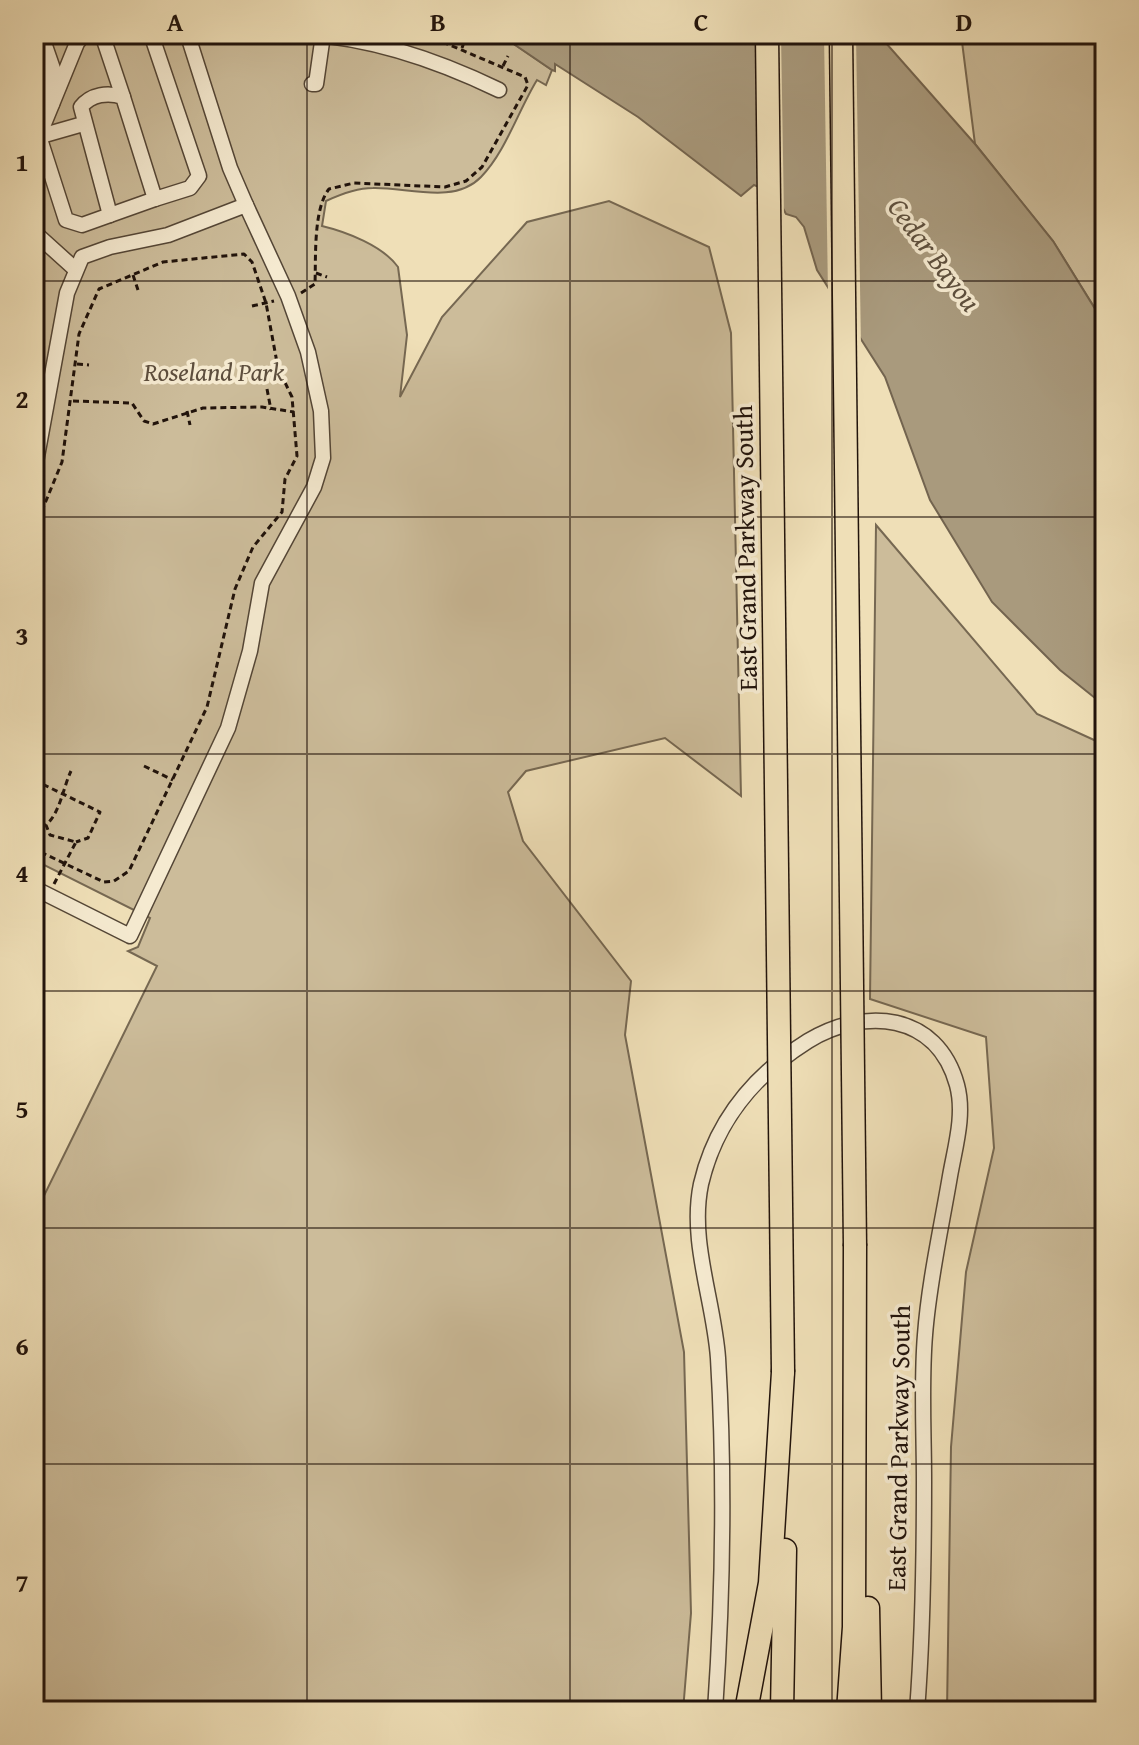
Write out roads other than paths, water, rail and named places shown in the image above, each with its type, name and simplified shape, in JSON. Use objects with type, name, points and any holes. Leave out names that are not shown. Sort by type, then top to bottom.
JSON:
[{"type":"highway","name":"East Grand Parkway South","points":[[767,34],[786,1633],[782,1711]]},
{"type":"highway","name":"East Grand Parkway South","points":[[841,34],[857,1409],[854,1627],[848,1711]]},
{"type":"highway","points":[[746,1711],[770,1583],[783,1372]]},
{"type":"highway","points":[[857,1409],[870,1711]]},
{"type":"street","points":[[41,34],[59,86]]},
{"type":"street","points":[[84,34],[77,43],[36,137],[66,220],[82,225],[190,188],[199,176],[151,34]]},
{"type":"street","points":[[102,34],[155,199]]},
{"type":"street","points":[[34,888],[130,936],[228,728],[250,651],[262,583],[314,487],[323,458],[315,379],[288,296],[230,168],[188,36],[231,34]]},
{"type":"street","points":[[306,34],[413,55],[499,90]]},
{"type":"street","points":[[312,84],[316,84],[323,35]]},
{"type":"street","points":[[34,53],[52,104]]},
{"type":"street","points":[[110,215],[83,124],[81,107],[86,100],[109,93],[123,97]]},
{"type":"street","points":[[36,137],[83,124]]},
{"type":"street","points":[[34,473],[44,433],[67,293],[82,257],[94,251],[168,235],[246,205]]},
{"type":"street","points":[[34,232],[75,269]]},
{"type":"street","name":"East Grand Parkway South","points":[[715,1711],[720,1638],[720,1394],[715,1325],[699,1241],[700,1189],[718,1133],[734,1106],[756,1080],[821,1034],[844,1022],[864,1019],[906,1026],[926,1038],[949,1065],[960,1105],[924,1338],[923,1568],[917,1711]]},
{"type":"water","name":"Cedar Bayou","points":[[499,34],[878,34],[975,144],[1053,241],[1105,325],[1105,706],[1060,670],[992,602],[930,500],[885,377],[817,270],[804,227],[796,217],[786,214],[773,196],[754,185],[741,196],[638,117],[555,64],[555,71],[552,70]]},
{"type":"park label","name":"Roseland Park","points":[[214,371]]}]
